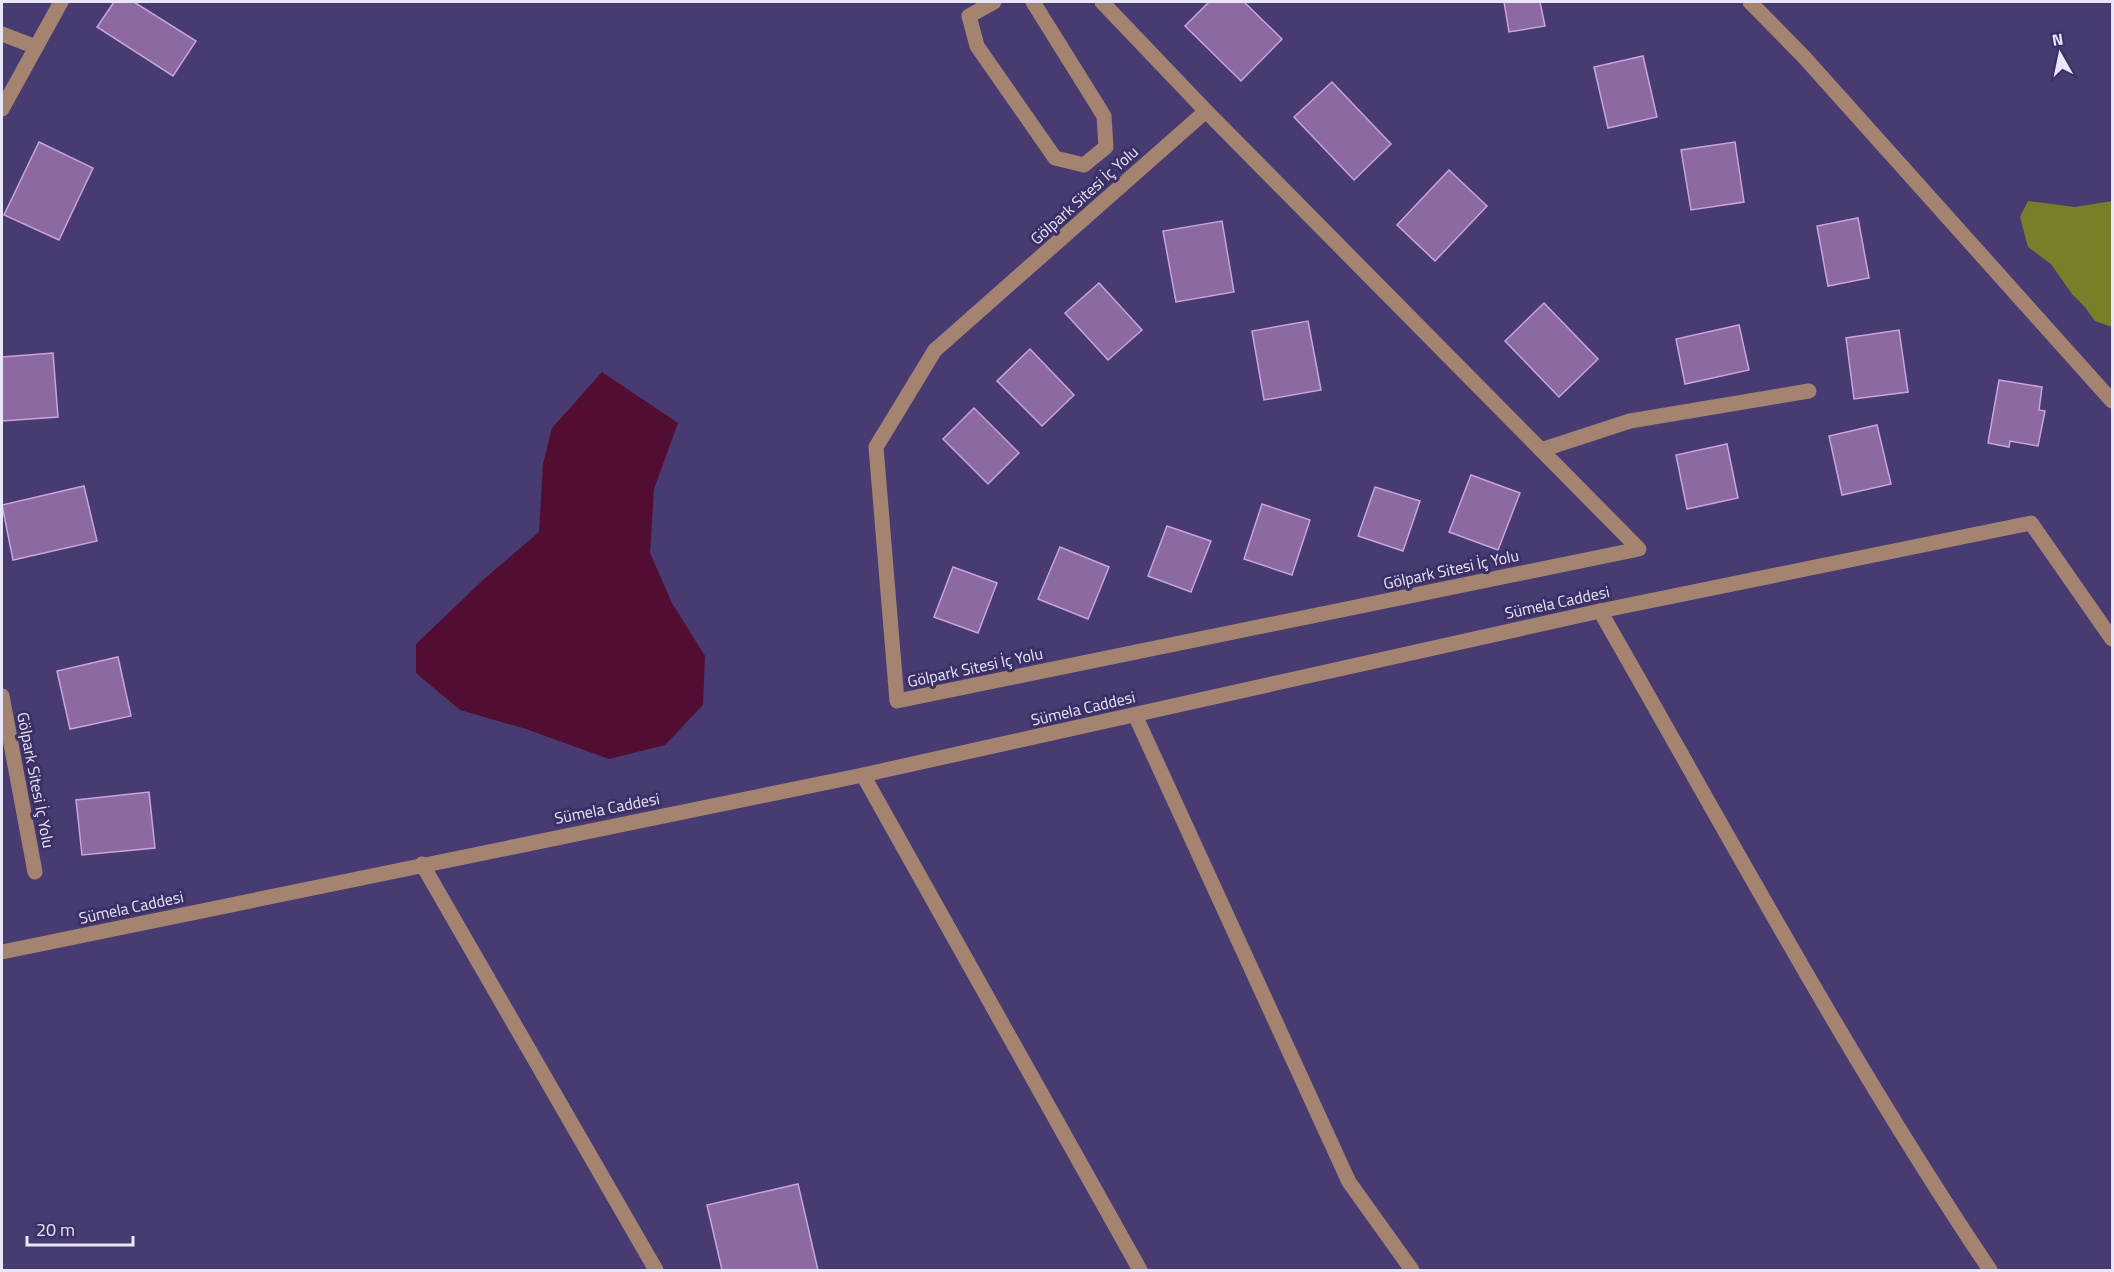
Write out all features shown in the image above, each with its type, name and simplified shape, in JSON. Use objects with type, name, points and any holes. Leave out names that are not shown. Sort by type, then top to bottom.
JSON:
[{"type":"street","points":[[2,109],[61,2]]},
{"type":"street","points":[[994,2],[969,16],[977,46],[1055,158],[1084,165],[1106,147],[1104,116],[1033,2]]},
{"type":"street","name":"Gölpark Sitesi İç Yolu","points":[[1102,2],[1206,111],[1639,549],[897,701],[876,447],[935,350],[1206,111]]},
{"type":"street","points":[[1750,2],[1804,57],[2112,401]]},
{"type":"street","points":[[2,34],[36,47]]},
{"type":"street","points":[[1541,450],[1630,422],[1809,391]]},
{"type":"street","name":"Sümela Caddesi","points":[[2,952],[863,775],[1600,611],[2031,523],[2112,639]]},
{"type":"street","points":[[1600,611],[1872,1086],[1937,1192],[1990,1270]]},
{"type":"street","name":"Gölpark Sitesi İç Yolu","points":[[2,696],[5,731],[35,872]]},
{"type":"street","points":[[1135,715],[1349,1182],[1412,1270]]},
{"type":"street","points":[[863,775],[1140,1270]]},
{"type":"street","points":[[422,864],[656,1270]]},
{"type":"green space","points":[[2028,201],[2075,207],[2112,201],[2112,327],[2095,321],[2051,264],[2028,247],[2020,217]]},
{"type":"shaded area","points":[[602,372],[678,423],[654,489],[650,553],[672,603],[705,656],[703,705],[665,745],[609,759],[526,729],[460,710],[416,673],[416,644],[483,580],[539,532],[543,464],[552,428]]},
{"type":"building","points":[[114,2],[134,2],[196,41],[173,76],[97,27]]},
{"type":"building","points":[[1209,2],[1244,2],[1282,39],[1241,81],[1185,26]]},
{"type":"building","points":[[1504,2],[1540,2],[1545,26],[1509,32]]},
{"type":"building","points":[[1643,56],[1657,117],[1608,128],[1594,67]]},
{"type":"building","points":[[1332,82],[1391,144],[1354,180],[1294,117]]},
{"type":"building","points":[[39,142],[93,168],[59,240],[4,215]]},
{"type":"building","points":[[1735,142],[1744,202],[1691,210],[1681,150]]},
{"type":"building","points":[[1449,170],[1487,206],[1435,261],[1397,225]]},
{"type":"building","points":[[1858,218],[1869,278],[1828,286],[1817,226]]},
{"type":"building","points":[[1222,221],[1234,292],[1176,302],[1163,231]]},
{"type":"building","points":[[1099,283],[1142,330],[1108,360],[1065,313]]},
{"type":"building","points":[[1544,303],[1598,359],[1559,397],[1505,341]]},
{"type":"building","points":[[1308,321],[1321,390],[1264,400],[1252,331]]},
{"type":"building","points":[[1739,325],[1749,370],[1685,384],[1676,339]]},
{"type":"building","points":[[1899,330],[1908,392],[1854,399],[1846,338]]},
{"type":"building","points":[[1030,349],[1074,395],[1042,426],[997,381]]},
{"type":"building","points":[[53,353],[58,417],[2,421],[2,357]]},
{"type":"building","points":[[1999,380],[2042,387],[2039,410],[2045,411],[2038,446],[2010,441],[2009,447],[1988,443]]},
{"type":"building","points":[[974,408],[1019,453],[988,484],[943,439]]},
{"type":"building","points":[[1877,425],[1891,484],[1842,495],[1829,436]]},
{"type":"building","points":[[1727,444],[1738,498],[1687,509],[1676,455]]},
{"type":"building","points":[[1471,475],[1520,493],[1498,550],[1449,532]]},
{"type":"building","points":[[84,486],[97,541],[13,560],[2,505]]},
{"type":"building","points":[[1375,487],[1420,501],[1403,551],[1358,536]]},
{"type":"building","points":[[1262,504],[1310,520],[1292,575],[1244,559]]},
{"type":"building","points":[[1167,526],[1211,541],[1191,592],[1148,576]]},
{"type":"building","points":[[1060,547],[1109,567],[1088,619],[1038,599]]},
{"type":"building","points":[[953,567],[997,583],[978,633],[934,617]]},
{"type":"building","points":[[118,657],[131,716],[70,729],[57,671]]},
{"type":"building","points":[[149,792],[155,848],[82,855],[76,800]]},
{"type":"building","points":[[798,1184],[818,1270],[722,1270],[707,1205]]}]
